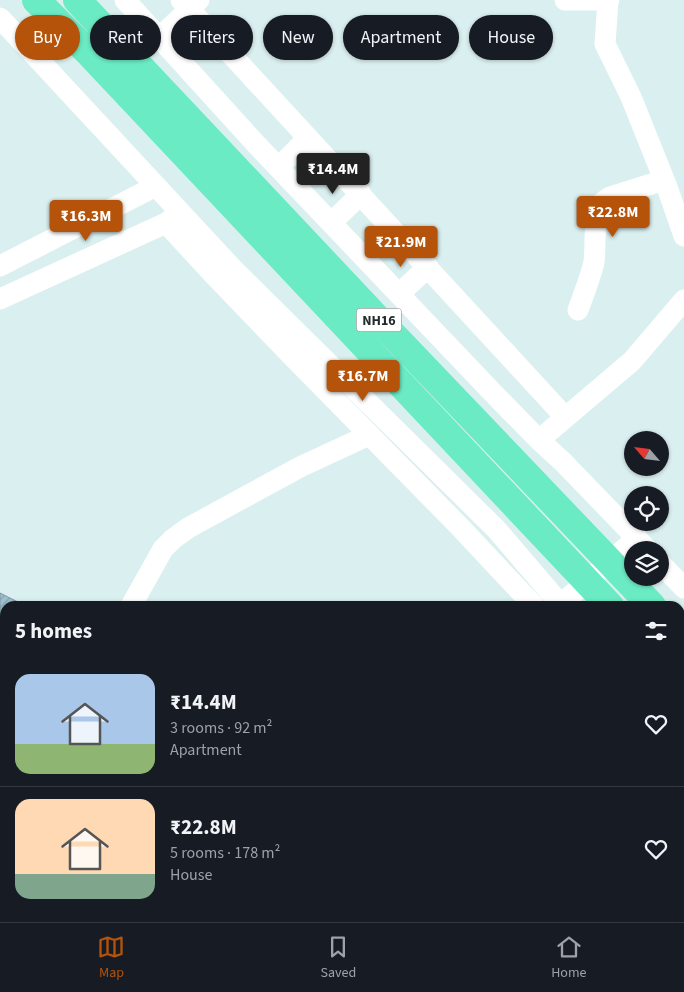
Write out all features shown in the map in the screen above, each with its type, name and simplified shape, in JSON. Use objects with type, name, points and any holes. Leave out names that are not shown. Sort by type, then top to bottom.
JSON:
[{"type":"highway","name":"NH16","points":[[36,0],[605,601]]},
{"type":"highway","name":"NH16","points":[[77,0],[368,309],[647,601]]},
{"type":"street","points":[[125,0],[138,15]]},
{"type":"street","points":[[565,0],[609,0],[605,44],[631,97],[684,236]]},
{"type":"street","points":[[161,36],[190,3],[308,138],[565,417]]},
{"type":"street","points":[[0,18],[7,39],[156,186],[174,218],[213,274],[460,526],[529,601]]},
{"type":"street","points":[[161,40],[486,386],[639,541]]},
{"type":"street","points":[[279,167],[308,138]]},
{"type":"street","points":[[578,310],[594,262],[595,235],[600,205],[610,196],[664,180]]},
{"type":"street","points":[[0,266],[156,186]]},
{"type":"street","points":[[331,223],[361,194]]},
{"type":"street","points":[[0,299],[174,218]]},
{"type":"street","points":[[174,218],[233,268],[496,529],[556,601]]},
{"type":"street","points":[[400,294],[428,267]]},
{"type":"street","points":[[539,440],[632,361],[684,300]]},
{"type":"street","points":[[134,601],[163,549],[188,528],[300,467],[369,435]]},
{"type":"street","points":[[567,601],[624,558]]},
{"type":"street","points":[[669,572],[684,588]]},
{"type":"building","points":[[0,593],[16,601],[0,601]]}]
